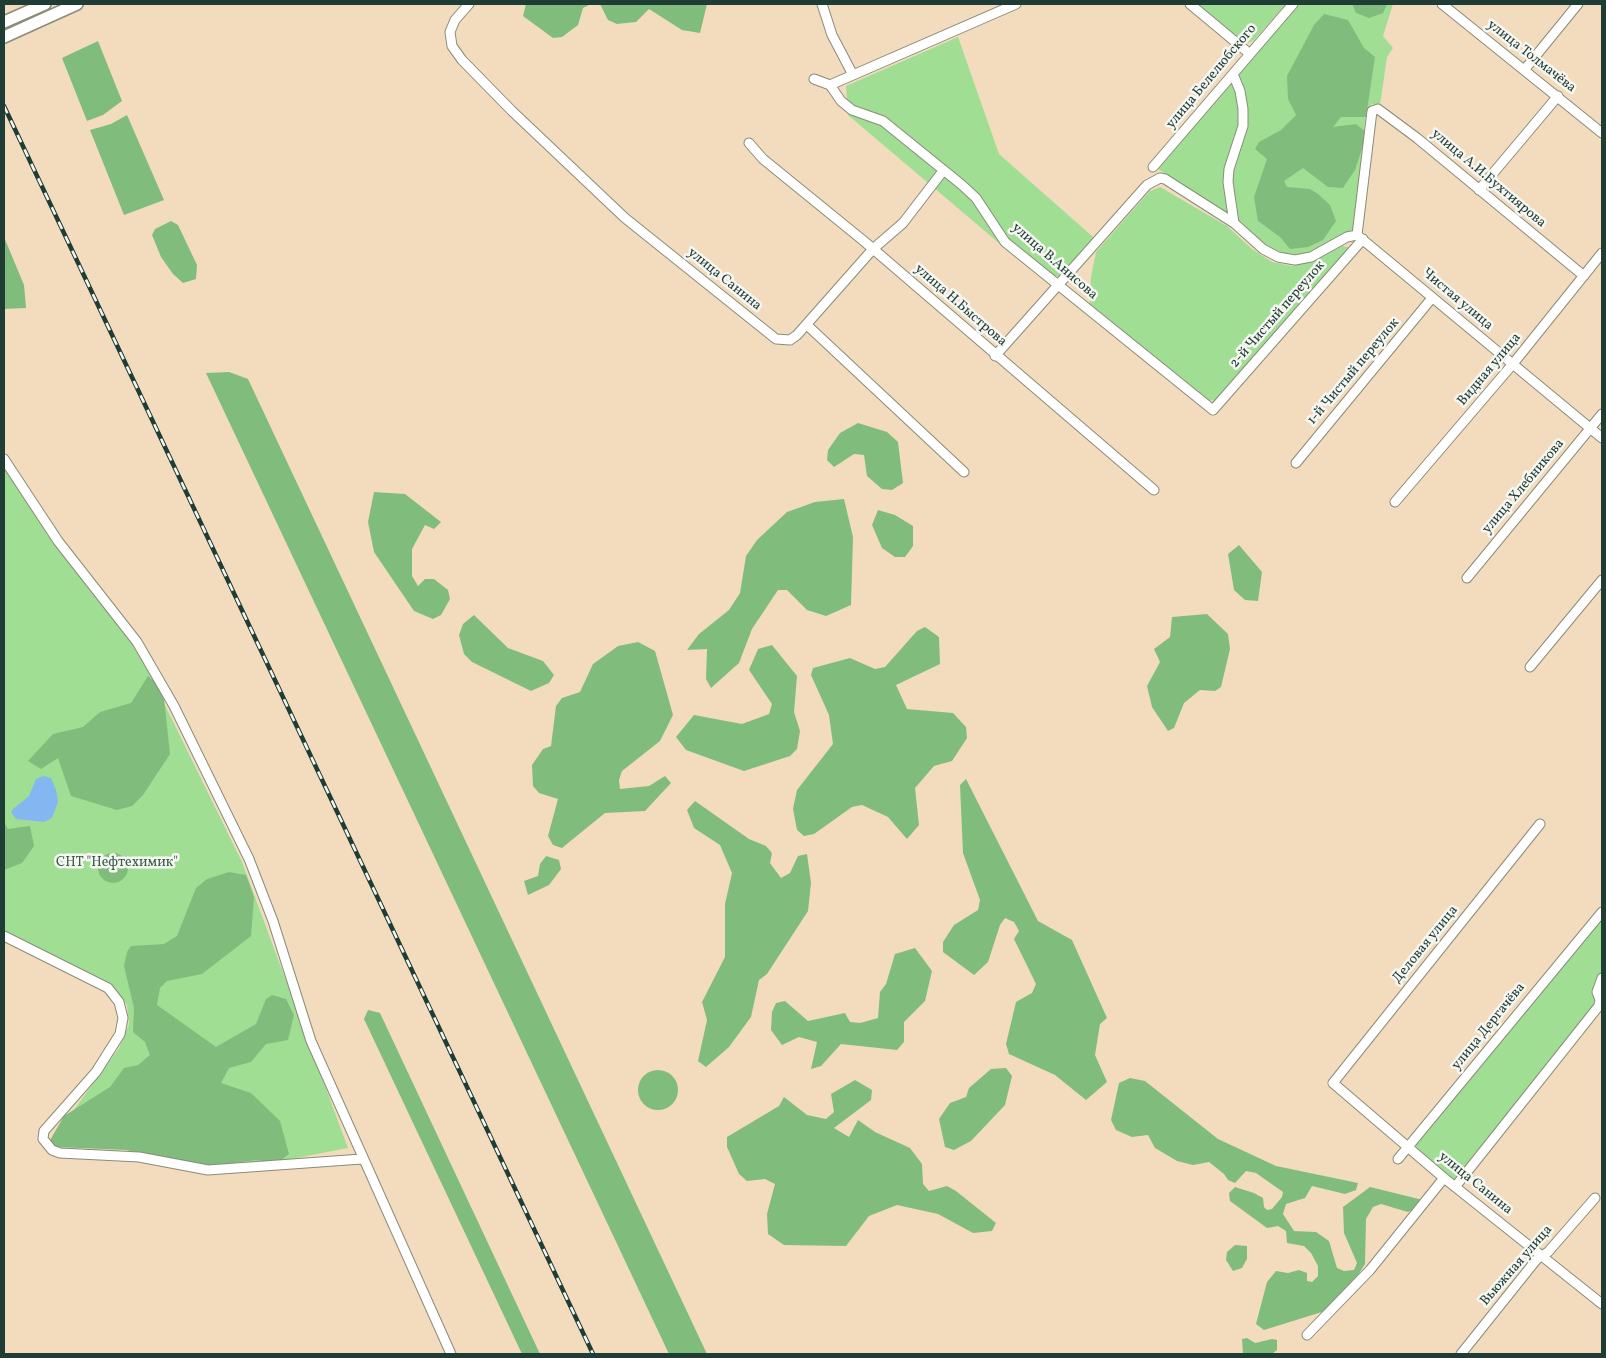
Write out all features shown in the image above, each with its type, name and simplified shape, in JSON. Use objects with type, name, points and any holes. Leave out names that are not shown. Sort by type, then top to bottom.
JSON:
[{"type":"main road","points":[[4,22],[45,4]]},
{"type":"main road","points":[[4,37],[78,4]]},
{"type":"street","name":"улица Санина","points":[[469,4],[455,20],[450,32],[452,46],[462,60],[512,111],[625,218],[776,339],[790,340],[807,325],[873,249],[902,222],[943,171]]},
{"type":"street","points":[[822,4],[832,36],[853,75]]},
{"type":"street","points":[[814,80],[830,85],[1016,4]]},
{"type":"street","points":[[1190,4],[1250,54]]},
{"type":"street","name":"улица Белелюбского","points":[[1153,167],[1293,4]]},
{"type":"street","name":"улица Толмачёва","points":[[1442,4],[1602,133]]},
{"type":"street","points":[[1525,69],[1578,4]]},
{"type":"street","points":[[1234,74],[1240,91],[1243,109],[1243,126],[1229,169],[1228,182],[1234,223]]},
{"type":"street","name":"улица В.Анисова","points":[[830,85],[841,101],[852,110],[883,121],[976,198],[1005,242],[1213,410]]},
{"type":"street","points":[[1479,190],[1558,96]]},
{"type":"street","name":"улица А.И.Бухтиярова","points":[[1360,237],[1372,111],[1378,109],[1384,111],[1584,276]]},
{"type":"street","name":"улица Н.Быстрова","points":[[749,143],[763,159],[873,249],[995,356],[1154,490]]},
{"type":"street","points":[[995,356],[1147,185],[1160,178],[1174,183],[1234,223],[1263,249],[1278,257],[1295,260],[1311,257],[1346,237],[1360,237]]},
{"type":"street","name":"Чистая улица","points":[[1360,237],[1602,438]]},
{"type":"street","name":"2-й Чистый переулок","points":[[1213,410],[1360,237]]},
{"type":"street","name":"Видная улица","points":[[1395,502],[1512,365],[1602,253]]},
{"type":"street","name":"1-й Чистый переулок","points":[[1296,463],[1432,298]]},
{"type":"street","points":[[807,325],[964,472]]},
{"type":"street","name":"улица Хлебникова","points":[[1467,578],[1602,414]]},
{"type":"street","points":[[4,458],[58,541],[137,642],[174,706],[249,859],[273,921],[311,1041],[362,1159],[451,1354]]},
{"type":"street","points":[[1530,667],[1602,580]]},
{"type":"street","name":"Деловая улица","points":[[1333,1083],[1540,824]]},
{"type":"street","name":"улица Дергачёва","points":[[1398,1159],[1602,912]]},
{"type":"street","points":[[4,936],[108,988],[119,1002],[123,1018],[120,1034],[96,1072],[44,1130],[43,1139],[52,1150],[60,1153],[139,1157],[208,1170],[362,1159]]},
{"type":"street","points":[[1455,1187],[1601,1003],[1597,992],[1602,978]]},
{"type":"street","name":"улица Санина","points":[[1333,1083],[1444,1178],[1602,1304]]},
{"type":"street","points":[[1307,1335],[1370,1270],[1444,1178]]},
{"type":"street","name":"Вьюжная улица","points":[[1461,1354],[1538,1259],[1543,1256],[1594,1198]]},
{"type":"green space","points":[[526,4],[591,4],[583,8],[578,25],[562,37],[553,38],[523,16]]},
{"type":"green space","points":[[600,4],[707,4],[700,33],[682,30],[649,9],[636,22],[617,24],[608,20]]},
{"type":"green space","points":[[1201,4],[1286,4],[1254,40],[1248,43],[1240,41],[1198,8]]},
{"type":"green space","points":[[1299,4],[1393,4],[1383,36],[1393,48],[1387,57],[1380,105],[1372,104],[1366,109],[1354,234],[1305,256],[1294,256],[1264,246],[1242,223],[1158,169]]},
{"type":"green space","points":[[1352,4],[1387,4],[1383,13],[1369,18],[1356,13]]},
{"type":"green space","points":[[1324,14],[1348,20],[1364,48],[1375,57],[1366,117],[1341,117],[1333,127],[1356,124],[1367,133],[1355,170],[1343,188],[1328,187],[1303,168],[1284,181],[1287,187],[1310,189],[1318,194],[1330,205],[1336,221],[1323,240],[1308,247],[1290,249],[1280,237],[1258,221],[1254,197],[1267,159],[1255,149],[1259,142],[1281,130],[1296,115],[1288,99],[1287,76],[1314,25]]},
{"type":"green space","points":[[958,37],[999,154],[1093,237],[1087,248],[1059,276],[1050,276],[1006,249],[848,115],[846,86]]},
{"type":"green space","points":[[98,41],[122,101],[103,115],[87,121],[62,58]]},
{"type":"green space","points":[[127,115],[164,200],[124,215],[90,130],[111,124]]},
{"type":"green space","points":[[1160,187],[1227,226],[1252,249],[1272,262],[1292,266],[1318,259],[1342,246],[1348,247],[1348,251],[1216,401],[1207,400],[1090,304],[1091,277],[1096,252],[1150,191]]},
{"type":"green space","points":[[171,221],[178,225],[197,265],[196,279],[183,283],[173,274],[161,257],[152,235],[155,229]]},
{"type":"green space","points":[[4,237],[24,285],[26,308],[4,309]]},
{"type":"green space","points":[[229,372],[248,379],[707,1354],[669,1354],[206,373]]},
{"type":"green space","points":[[858,423],[887,432],[898,442],[903,483],[892,490],[882,489],[867,476],[864,455],[854,454],[834,467],[827,460],[828,450],[840,433]]},
{"type":"green space","name":"СНТ \"Нефтехимик\"","points":[[4,467],[133,640],[242,862],[348,1148],[265,1164],[77,1143],[65,1122],[119,1048],[129,1024],[127,1005],[116,990],[4,932]]},
{"type":"green space","points":[[374,492],[405,494],[441,522],[434,529],[425,525],[412,549],[412,576],[418,586],[425,579],[434,579],[448,590],[450,599],[441,615],[433,619],[414,611],[374,552],[368,522]]},
{"type":"green space","points":[[844,499],[853,537],[851,605],[826,616],[807,610],[787,590],[778,590],[752,629],[739,663],[711,688],[706,679],[707,649],[687,650],[699,634],[729,610],[740,593],[746,556],[757,540],[787,512],[815,502]]},
{"type":"green space","points":[[878,510],[895,515],[913,526],[913,546],[905,557],[895,557],[882,548],[872,525]]},
{"type":"green space","points":[[1239,545],[1262,572],[1258,601],[1245,600],[1234,590],[1228,554]]},
{"type":"green space","points":[[1207,614],[1228,634],[1230,649],[1221,687],[1215,691],[1200,690],[1184,703],[1174,728],[1168,731],[1152,707],[1147,686],[1160,662],[1154,649],[1170,637],[1172,617]]},
{"type":"green space","points":[[474,615],[508,648],[543,661],[554,675],[549,683],[531,691],[472,662],[464,654],[459,635],[463,624]]},
{"type":"green space","points":[[925,627],[939,637],[940,664],[896,685],[907,709],[953,713],[966,727],[967,738],[952,761],[934,766],[915,788],[919,825],[907,839],[888,817],[862,805],[852,807],[814,834],[804,836],[797,830],[793,809],[797,790],[833,744],[829,715],[811,675],[813,668],[850,658],[875,669],[885,667],[917,631]]},
{"type":"green space","points":[[638,642],[655,651],[673,715],[660,741],[622,771],[619,780],[620,789],[649,786],[665,776],[671,783],[645,811],[605,813],[562,848],[553,845],[548,836],[558,799],[539,793],[533,786],[532,765],[543,749],[551,746],[556,706],[562,698],[580,692],[593,664],[618,646]]},
{"type":"green space","points":[[772,645],[797,676],[794,712],[800,731],[797,749],[790,756],[744,771],[686,750],[676,737],[694,715],[742,724],[769,714],[772,704],[749,670],[758,649]]},
{"type":"green space","points":[[148,676],[163,689],[170,754],[143,795],[132,806],[117,810],[71,796],[58,758],[41,769],[28,761],[53,734],[83,727],[100,712],[131,703]]},
{"type":"green space","points":[[966,779],[1038,921],[1072,940],[1107,1018],[1100,1024],[1095,1055],[1107,1082],[1086,1100],[1055,1075],[1009,1054],[1006,1044],[1016,1002],[1032,993],[1036,984],[1014,939],[1019,931],[1014,922],[1005,918],[1000,925],[988,962],[974,975],[943,952],[943,942],[954,925],[978,910],[980,900],[963,853],[960,785]]},
{"type":"green space","points":[[695,801],[749,839],[766,846],[772,853],[770,863],[781,878],[790,873],[798,856],[807,854],[811,883],[808,911],[767,974],[759,980],[751,1017],[729,1047],[706,1067],[698,1061],[707,1020],[702,1002],[725,957],[725,904],[732,873],[720,845],[694,828],[687,810]]},
{"type":"green space","points":[[4,822],[8,829],[30,826],[34,846],[22,863],[4,870]]},
{"type":"green space","points":[[113,853],[124,857],[128,868],[124,879],[113,883],[102,879],[98,868],[102,857]]},
{"type":"green space","points":[[546,856],[559,860],[561,869],[549,885],[528,895],[524,881],[538,876],[540,864]]},
{"type":"green space","points":[[229,872],[246,875],[254,897],[251,936],[202,974],[167,981],[160,988],[157,1005],[216,1047],[256,1024],[266,999],[272,995],[286,999],[294,1015],[288,1040],[266,1044],[251,1062],[229,1068],[221,1083],[251,1093],[280,1121],[289,1154],[277,1163],[256,1160],[208,1167],[126,1150],[55,1147],[49,1142],[64,1116],[110,1087],[124,1068],[138,1065],[150,1055],[145,1042],[133,1032],[134,1008],[124,966],[127,952],[131,946],[164,944],[177,936],[196,888],[207,879]]},
{"type":"green space","points":[[1602,920],[1602,997],[1456,1181],[1419,1153],[1415,1144]]},
{"type":"green space","points":[[915,948],[932,971],[925,1001],[904,1022],[904,1042],[897,1050],[841,1044],[821,1066],[811,1069],[817,1042],[799,1037],[782,1045],[771,1030],[772,1012],[776,1003],[785,1001],[808,1021],[845,1013],[850,1022],[860,1023],[878,1018],[880,992],[886,984],[895,954]]},
{"type":"green space","points":[[368,1010],[380,1013],[540,1354],[522,1354],[364,1019]]},
{"type":"green space","points":[[1006,1068],[1012,1076],[1005,1105],[971,1141],[954,1150],[945,1147],[939,1119],[950,1103],[966,1097],[969,1088],[991,1069]]},
{"type":"green space","points":[[654,1070],[662,1070],[669,1073],[675,1079],[678,1090],[675,1101],[669,1107],[662,1110],[654,1110],[647,1107],[641,1101],[638,1094],[638,1086],[641,1079],[647,1073]]},
{"type":"green space","points":[[1130,1078],[1145,1081],[1218,1139],[1276,1166],[1358,1183],[1356,1190],[1345,1194],[1312,1186],[1305,1198],[1286,1204],[1283,1214],[1294,1231],[1316,1232],[1329,1241],[1337,1268],[1344,1271],[1354,1270],[1357,1263],[1344,1233],[1343,1207],[1370,1187],[1423,1200],[1419,1207],[1408,1212],[1381,1204],[1373,1207],[1366,1219],[1365,1264],[1358,1275],[1325,1311],[1264,1330],[1256,1324],[1267,1282],[1276,1271],[1288,1273],[1299,1270],[1307,1273],[1307,1281],[1312,1282],[1318,1276],[1318,1266],[1311,1253],[1304,1246],[1287,1243],[1286,1231],[1278,1226],[1267,1228],[1230,1201],[1229,1193],[1235,1187],[1254,1193],[1263,1198],[1264,1207],[1267,1210],[1272,1209],[1282,1197],[1283,1192],[1256,1173],[1246,1171],[1235,1183],[1228,1180],[1224,1174],[1209,1162],[1193,1165],[1177,1161],[1155,1148],[1148,1135],[1132,1137],[1116,1130],[1111,1120],[1119,1083]]},
{"type":"green space","points":[[855,1080],[872,1090],[871,1100],[834,1128],[849,1137],[858,1120],[875,1132],[910,1148],[922,1164],[923,1184],[929,1191],[947,1186],[956,1191],[996,1223],[992,1231],[973,1233],[938,1214],[897,1205],[869,1216],[846,1246],[784,1245],[768,1234],[767,1214],[775,1184],[765,1179],[747,1181],[739,1174],[727,1147],[727,1137],[779,1106],[784,1097],[807,1115],[826,1119],[834,1112],[831,1094]]},
{"type":"green space","points":[[1235,1245],[1247,1246],[1247,1259],[1242,1268],[1233,1271],[1226,1260],[1227,1252]]},
{"type":"green space","points":[[1247,1338],[1255,1343],[1272,1339],[1277,1340],[1277,1350],[1272,1354],[1243,1354],[1242,1339]]},
{"type":"water","points":[[43,776],[51,778],[56,790],[58,802],[52,818],[44,822],[16,819],[11,812],[29,796],[36,779]]},
{"type":"railway","points":[[4,106],[593,1354]]}]
